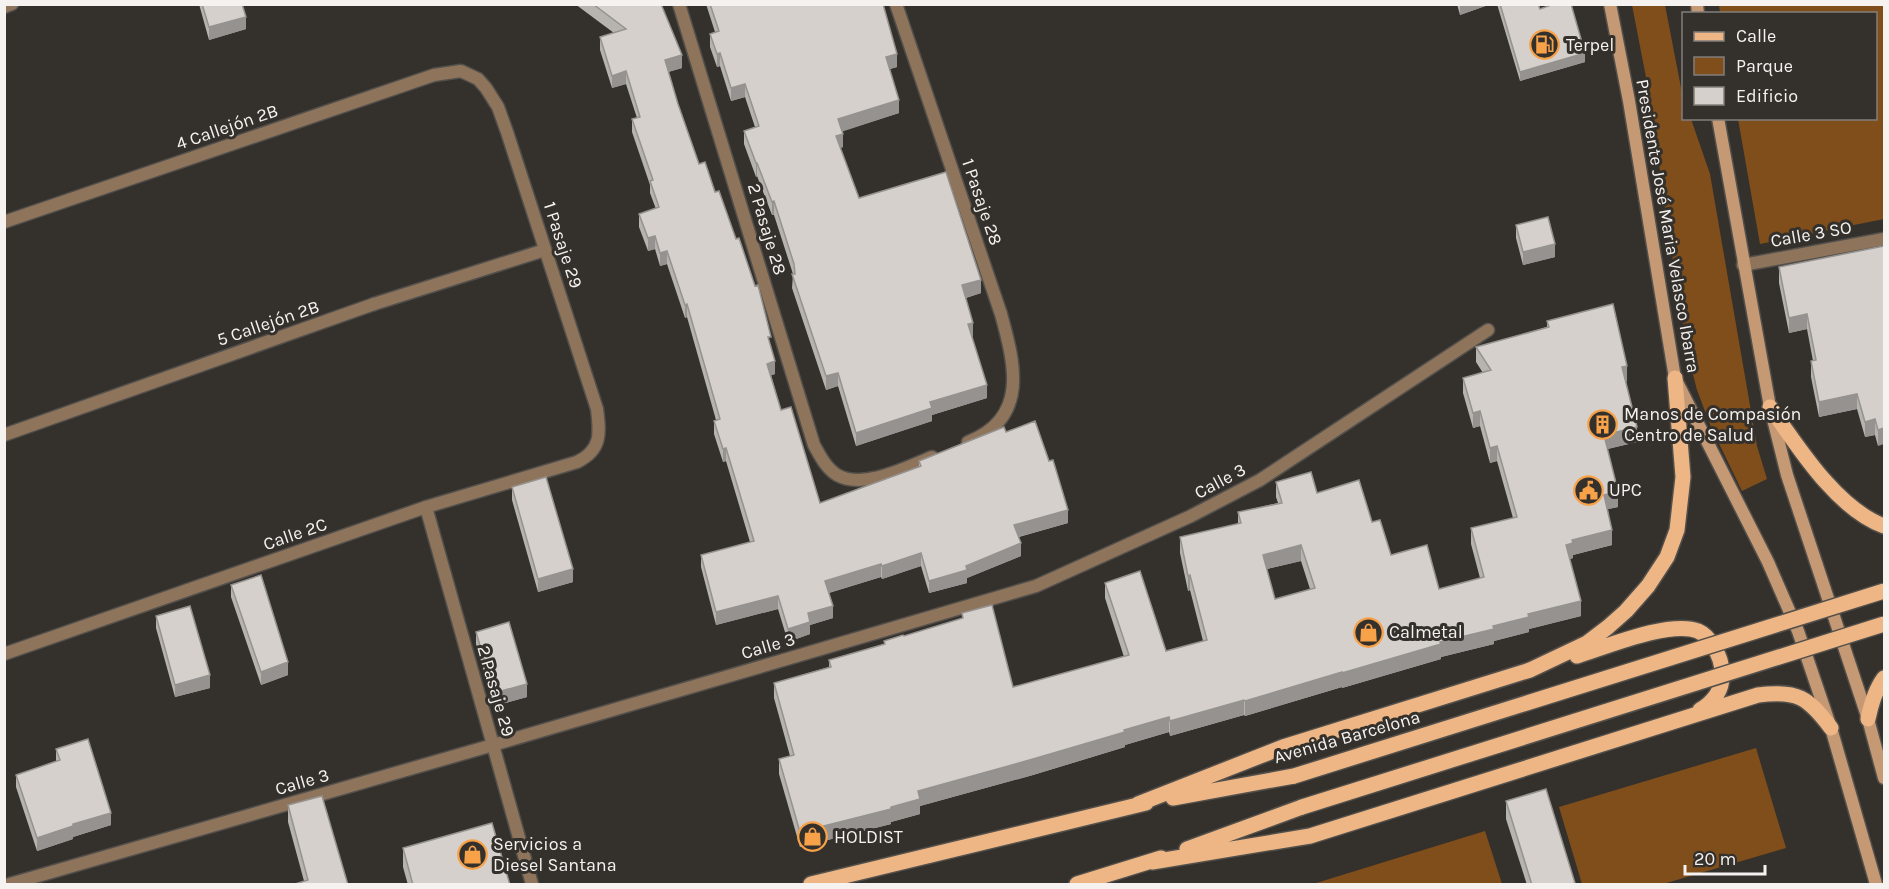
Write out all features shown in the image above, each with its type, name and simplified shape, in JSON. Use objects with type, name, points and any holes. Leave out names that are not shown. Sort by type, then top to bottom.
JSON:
[{"type":"main road","name":"Presidente José Maria Velasco Ibarra","points":[[1610,4],[1629,101],[1675,378],[1771,570],[1798,631],[1831,728],[1876,885]]},
{"type":"main road","points":[[1718,120],[1770,407],[1787,475],[1868,719],[1884,778]]},
{"type":"main road","points":[[1530,670],[1587,643],[1608,627],[1648,586],[1667,557],[1677,530],[1683,477],[1675,378]]},
{"type":"main road","points":[[1770,407],[1818,475],[1864,516],[1884,525]]},
{"type":"main road","name":"Avenida Barcelona","points":[[811,885],[1138,804],[1294,776],[1884,591]]},
{"type":"main road","points":[[1077,885],[1152,862],[1302,807],[1884,624]]},
{"type":"main road","points":[[1138,804],[1283,747],[1659,630],[1680,628],[1698,631],[1708,638],[1718,654],[1723,685],[1706,706],[1687,717]]},
{"type":"main road","points":[[1868,719],[1871,702],[1884,678]]},
{"type":"main road","points":[[1152,862],[1310,836],[1758,695],[1779,692],[1796,695],[1820,713],[1831,728]]},
{"type":"street","points":[[4,7],[12,4]]},
{"type":"street","name":"2 Pasaje 28","points":[[679,4],[814,445],[824,462],[835,474],[847,479],[866,479],[888,474],[940,453]]},
{"type":"street","name":"1 Pasaje 28","points":[[896,4],[1001,314],[1010,348],[1013,392],[1006,413],[996,426],[981,437],[960,445]]},
{"type":"street","name":"4 Callejón 2B","points":[[4,222],[341,107],[419,78],[461,70]]},
{"type":"street","name":"1 Pasaje 29","points":[[461,70],[478,78],[498,107],[597,409],[599,437],[596,447]]},
{"type":"street","name":"Calle 3 SO","points":[[1743,264],[1884,240]]},
{"type":"street","name":"5 Callejón 2B","points":[[4,435],[374,304],[545,250]]},
{"type":"street","name":"Calle 3","points":[[10,885],[1036,585],[1191,516],[1260,480],[1488,330]]},
{"type":"street","name":"Calle 2C","points":[[4,654],[426,507],[577,462],[587,458],[596,447]]},
{"type":"street","name":"2 Pasaje 29","points":[[426,507],[532,885]]},
{"type":"green space","points":[[1632,5],[1665,5],[1682,93],[1682,120],[1691,120],[1710,174],[1757,446],[1767,479],[1742,491],[1711,427],[1697,390],[1687,351],[1652,108]]},
{"type":"green space","points":[[1719,5],[1884,5],[1884,219],[1760,244],[1738,120],[1877,120],[1877,12],[1720,12]]},
{"type":"green space","points":[[1756,748],[1786,848],[1663,884],[1582,884],[1559,807]]},
{"type":"green space","points":[[1485,831],[1502,884],[1313,884]]},
{"type":"building","points":[[202,4],[242,4],[246,17],[209,27]]},
{"type":"building","points":[[593,4],[661,4],[682,55],[665,60],[678,104],[699,164],[705,162],[715,192],[719,191],[736,239],[739,238],[755,286],[758,285],[775,361],[767,364],[781,410],[791,407],[820,503],[921,466],[919,461],[1004,427],[1006,432],[1035,421],[1049,461],[1053,460],[1068,510],[1014,525],[1021,543],[966,566],[967,570],[929,581],[921,553],[825,581],[833,606],[808,613],[810,622],[788,629],[778,596],[716,612],[701,555],[754,541],[726,448],[723,449],[714,421],[720,419],[687,304],[685,305],[667,251],[660,253],[655,236],[648,238],[639,214],[659,207],[650,181],[653,180],[632,119],[640,117],[626,71],[612,76],[600,37],[626,29]]},
{"type":"building","points":[[710,4],[883,4],[897,54],[886,57],[899,100],[838,119],[843,134],[836,136],[859,198],[946,172],[981,280],[962,285],[973,323],[968,324],[987,385],[930,402],[932,408],[856,433],[838,373],[826,376],[792,274],[795,274],[794,264],[774,201],[772,202],[744,131],[759,126],[745,84],[731,88],[720,53],[717,54],[710,34],[719,31]]},
{"type":"building","name":"Terpel","points":[[1500,4],[1538,4],[1540,9],[1554,4],[1571,4],[1585,53],[1520,72]]},
{"type":"building","points":[[1548,217],[1555,244],[1523,252],[1516,225]]},
{"type":"building","points":[[1884,246],[1884,428],[1878,430],[1875,419],[1865,422],[1857,394],[1819,402],[1811,361],[1816,360],[1807,314],[1789,318],[1779,267]]},
{"type":"building","points":[[1613,304],[1627,366],[1622,367],[1637,427],[1604,435],[1618,491],[1604,495],[1612,530],[1572,540],[1573,543],[1566,545],[1581,601],[1528,614],[1529,617],[1493,626],[1494,629],[1440,642],[1441,644],[1245,701],[1170,721],[1169,717],[1124,730],[1125,732],[918,791],[920,799],[891,807],[891,809],[800,832],[779,759],[794,755],[774,683],[831,667],[829,660],[963,618],[962,613],[992,605],[1013,687],[1129,655],[1105,583],[1140,571],[1166,651],[1207,640],[1190,575],[1188,576],[1180,537],[1241,523],[1238,512],[1282,503],[1276,482],[1311,472],[1317,493],[1359,480],[1372,522],[1380,520],[1391,555],[1427,545],[1439,589],[1484,577],[1471,528],[1517,517],[1497,446],[1490,448],[1480,411],[1473,413],[1463,378],[1491,370],[1476,347],[1549,327],[1547,321]],"holes":[[[1301,545],[1315,588],[1275,599],[1263,555]]]},
{"type":"building","points":[[546,477],[573,569],[538,579],[512,487]]},
{"type":"building","points":[[261,575],[288,662],[261,672],[231,585]]},
{"type":"building","points":[[190,606],[210,675],[175,685],[156,616]]},
{"type":"building","points":[[509,622],[527,684],[494,693],[476,632]]},
{"type":"building","points":[[88,739],[111,813],[37,838],[16,775],[60,760],[56,749]]},
{"type":"building","points":[[1546,789],[1575,883],[1569,885],[1532,885],[1506,801]]},
{"type":"building","points":[[322,796],[348,885],[292,885],[308,880],[288,805]]},
{"type":"building","points":[[492,823],[510,885],[413,885],[403,848]]},
{"type":"place","name":"Terpel","points":[[1545,45]]},
{"type":"place","name":"Manos de Compasión Centro de Salud","points":[[1603,424]]},
{"type":"place","name":"UPC","points":[[1588,490]]},
{"type":"place","name":"Calmetal","points":[[1368,632]]},
{"type":"place","name":"HOLDIST","points":[[813,837]]},
{"type":"place","name":"Servicios a Diesel Santana","points":[[472,854]]}]
